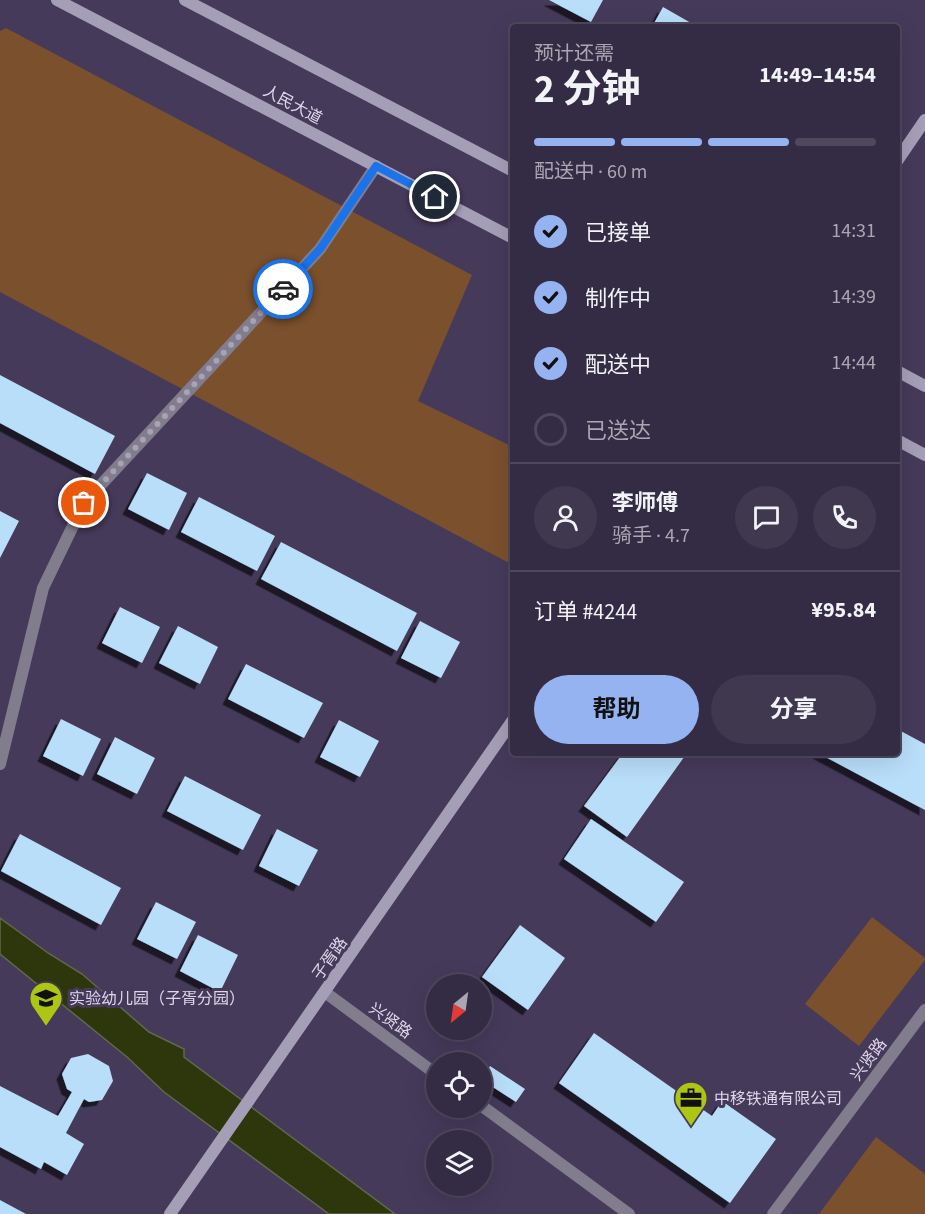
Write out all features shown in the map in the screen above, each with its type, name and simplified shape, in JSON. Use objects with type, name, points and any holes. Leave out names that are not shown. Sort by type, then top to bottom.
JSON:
[{"type":"main road","name":"人民大道","points":[[57,0],[510,236]]},
{"type":"main road","points":[[185,0],[510,169]]},
{"type":"main road","points":[[900,157],[925,120]]},
{"type":"main road","points":[[900,373],[925,386]]},
{"type":"main road","points":[[900,442],[925,455]]},
{"type":"main road","name":"子胥路","points":[[170,1214],[326,993],[510,724]]},
{"type":"street","points":[[0,764],[43,588],[84,503],[320,249],[376,166]]},
{"type":"street","name":"兴贤路","points":[[326,993],[426,1067]]},
{"type":"street","name":"兴贤路","points":[[773,1214],[925,1010]]},
{"type":"street","points":[[492,1113],[629,1214]]},
{"type":"shaded area","points":[[6,28],[472,275],[418,401],[510,446],[510,563],[0,292],[0,31]]},
{"type":"shaded area","points":[[872,917],[925,960],[859,1046],[805,1004]]},
{"type":"shaded area","points":[[0,918],[48,953],[82,974],[149,1032],[184,1049],[184,1057],[395,1214],[329,1214],[164,1092],[127,1057],[0,954]]},
{"type":"shaded area","points":[[876,1137],[925,1174],[925,1214],[819,1214]]},
{"type":"building","points":[[549,0],[603,0],[591,22]]},
{"type":"building","points":[[663,7],[693,24],[654,24]]},
{"type":"building","points":[[0,375],[115,436],[95,474],[0,423]]},
{"type":"building","points":[[147,473],[187,493],[169,530],[128,509]]},
{"type":"building","points":[[199,497],[275,536],[257,571],[181,532]]},
{"type":"building","points":[[0,511],[19,521],[0,558]]},
{"type":"building","points":[[281,542],[417,613],[397,651],[261,579]]},
{"type":"building","points":[[120,607],[160,627],[142,663],[102,643]]},
{"type":"building","points":[[420,621],[460,642],[441,678],[401,658]]},
{"type":"building","points":[[178,626],[218,647],[200,684],[159,663]]},
{"type":"building","points":[[246,664],[323,703],[304,738],[228,699]]},
{"type":"building","points":[[61,719],[101,739],[83,776],[43,756]]},
{"type":"building","points":[[339,720],[379,741],[360,777],[320,757]]},
{"type":"building","points":[[900,731],[925,744],[925,810],[824,756],[900,756]]},
{"type":"building","points":[[115,737],[155,758],[137,794],[97,774]]},
{"type":"building","points":[[621,756],[685,756],[627,837],[584,806]]},
{"type":"building","points":[[185,776],[261,815],[243,850],[167,811]]},
{"type":"building","points":[[591,819],[684,882],[656,922],[564,859]]},
{"type":"building","points":[[277,829],[318,850],[299,886],[259,866]]},
{"type":"building","points":[[20,834],[121,888],[101,925],[1,871]]},
{"type":"building","points":[[156,902],[196,922],[177,959],[137,939]]},
{"type":"building","points":[[520,925],[565,958],[528,1010],[492,984],[492,974],[484,974]]},
{"type":"building","points":[[198,935],[238,955],[220,992],[180,971]]},
{"type":"building","name":"中移铁通有限公司","points":[[594,1033],[712,1116],[722,1101],[776,1139],[730,1203],[559,1083]]},
{"type":"building","points":[[88,1054],[109,1066],[113,1081],[102,1100],[89,1102],[84,1099],[66,1133],[84,1144],[67,1175],[44,1162],[41,1169],[0,1147],[0,1086],[58,1116],[72,1092],[67,1089],[62,1074],[71,1058]]},
{"type":"building","points":[[492,1067],[525,1089],[516,1102],[492,1086]]},
{"type":"building","points":[[0,1200],[26,1214],[0,1214]]},
{"type":"way so far","points":[[84,503],[283,289]]},
{"type":"place","name":"实验幼儿园（子胥分园）","points":[[46,1027]]},
{"type":"place","name":"中移铁通有限公司","points":[[691,1127]]},
{"type":"route","points":[[283,289],[320,249],[376,166],[435,197]]}]
